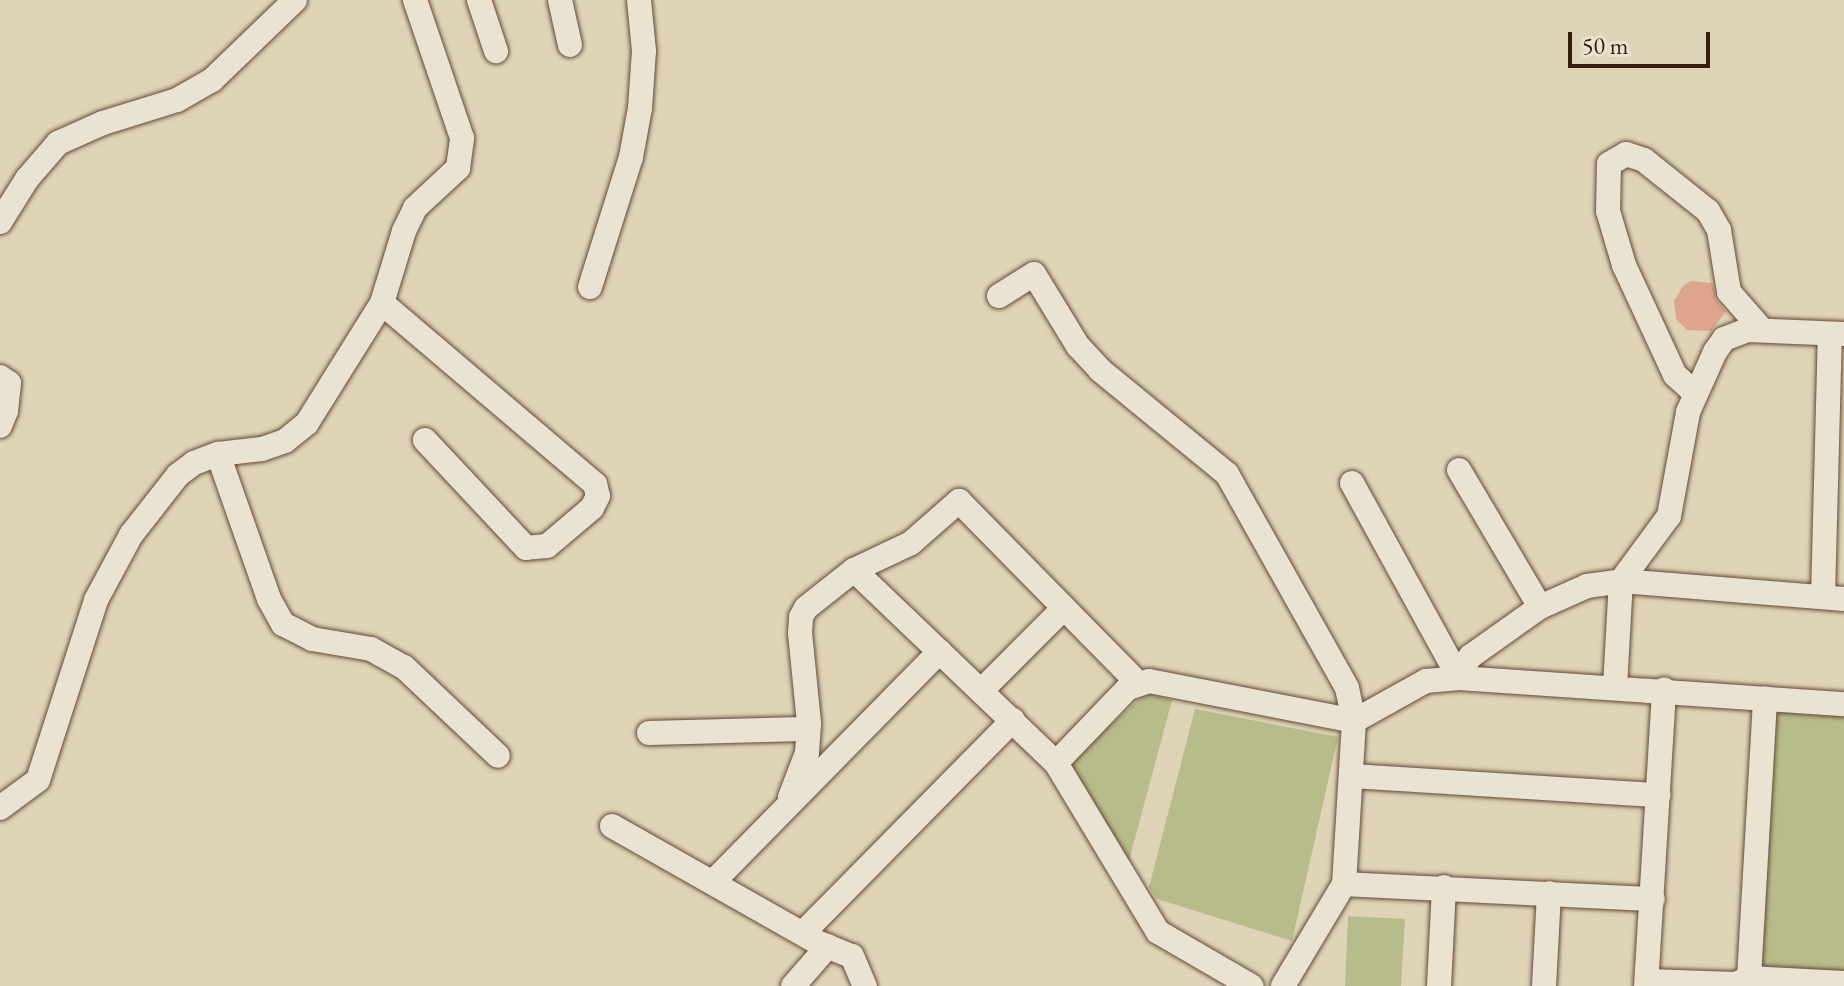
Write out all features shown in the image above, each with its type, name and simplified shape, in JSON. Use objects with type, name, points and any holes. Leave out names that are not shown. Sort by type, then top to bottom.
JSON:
[{"type":"street","points":[[0,222],[27,179],[58,143],[103,123],[177,100],[212,80],[295,0]]},
{"type":"street","points":[[0,808],[38,780],[96,600],[131,535],[178,475],[218,454],[262,449],[285,441],[307,423],[382,303],[404,231],[415,208],[458,168],[462,138],[415,0]]},
{"type":"street","points":[[479,0],[496,51]]},
{"type":"street","points":[[560,0],[570,45]]},
{"type":"street","points":[[590,287],[631,157],[640,108],[644,51],[639,0]]},
{"type":"street","points":[[1695,393],[1675,375],[1624,265],[1608,211],[1609,164],[1626,154],[1644,160],[1708,211],[1719,230],[1729,292],[1762,330]]},
{"type":"street","points":[[999,296],[1034,274],[1078,346],[1100,370],[1227,474],[1347,688],[1354,721],[1344,884],[1283,986]]},
{"type":"street","points":[[382,303],[595,484],[598,496],[592,508],[547,546],[526,548],[425,440]]},
{"type":"street","points":[[1459,678],[1460,669],[1471,656],[1540,607],[1587,586],[1621,581],[1833,598],[1837,334],[1747,330],[1724,339],[1695,393],[1682,440],[1669,516],[1659,534],[1621,581],[1615,687]]},
{"type":"street","points":[[0,377],[9,383],[6,411],[0,426]]},
{"type":"street","points":[[218,454],[269,599],[283,624],[312,639],[371,649],[404,667],[498,756]]},
{"type":"street","points":[[1459,470],[1540,607]]},
{"type":"street","points":[[1352,483],[1459,678]]},
{"type":"street","points":[[787,807],[807,753],[809,723],[801,617],[806,608],[854,570],[911,543],[959,501],[1062,610],[1137,682]]},
{"type":"street","points":[[854,570],[1056,763],[1158,932],[1251,986]]},
{"type":"street","points":[[982,690],[1062,610]]},
{"type":"street","points":[[714,881],[940,651]]},
{"type":"street","points":[[1056,763],[1137,682],[1159,681],[1354,721],[1426,681],[1459,678],[1844,704]]},
{"type":"street","points":[[1664,690],[1646,983],[1736,984],[1749,978],[1844,983]]},
{"type":"street","points":[[1749,978],[1765,698]]},
{"type":"street","points":[[803,933],[1013,720]]},
{"type":"street","points":[[649,733],[803,729],[809,723]]},
{"type":"street","points":[[1352,776],[1658,795]]},
{"type":"street","points":[[612,826],[803,933],[852,956],[865,986]]},
{"type":"street","points":[[1344,884],[1653,899]]},
{"type":"street","points":[[1439,986],[1444,887]]},
{"type":"street","points":[[1544,986],[1549,893]]},
{"type":"street","points":[[793,986],[828,946]]},
{"type":"green space","points":[[1146,693],[1172,700],[1129,861],[1064,767]]},
{"type":"green space","points":[[1770,708],[1844,712],[1844,973],[1755,968]]},
{"type":"green space","points":[[1195,709],[1338,737],[1292,941],[1157,899],[1149,887]]},
{"type":"green space","points":[[1348,916],[1405,919],[1401,986],[1345,986]]},
{"type":"building","points":[[1691,281],[1712,283],[1717,301],[1726,311],[1711,331],[1687,330],[1676,319],[1674,301],[1683,286]]}]
